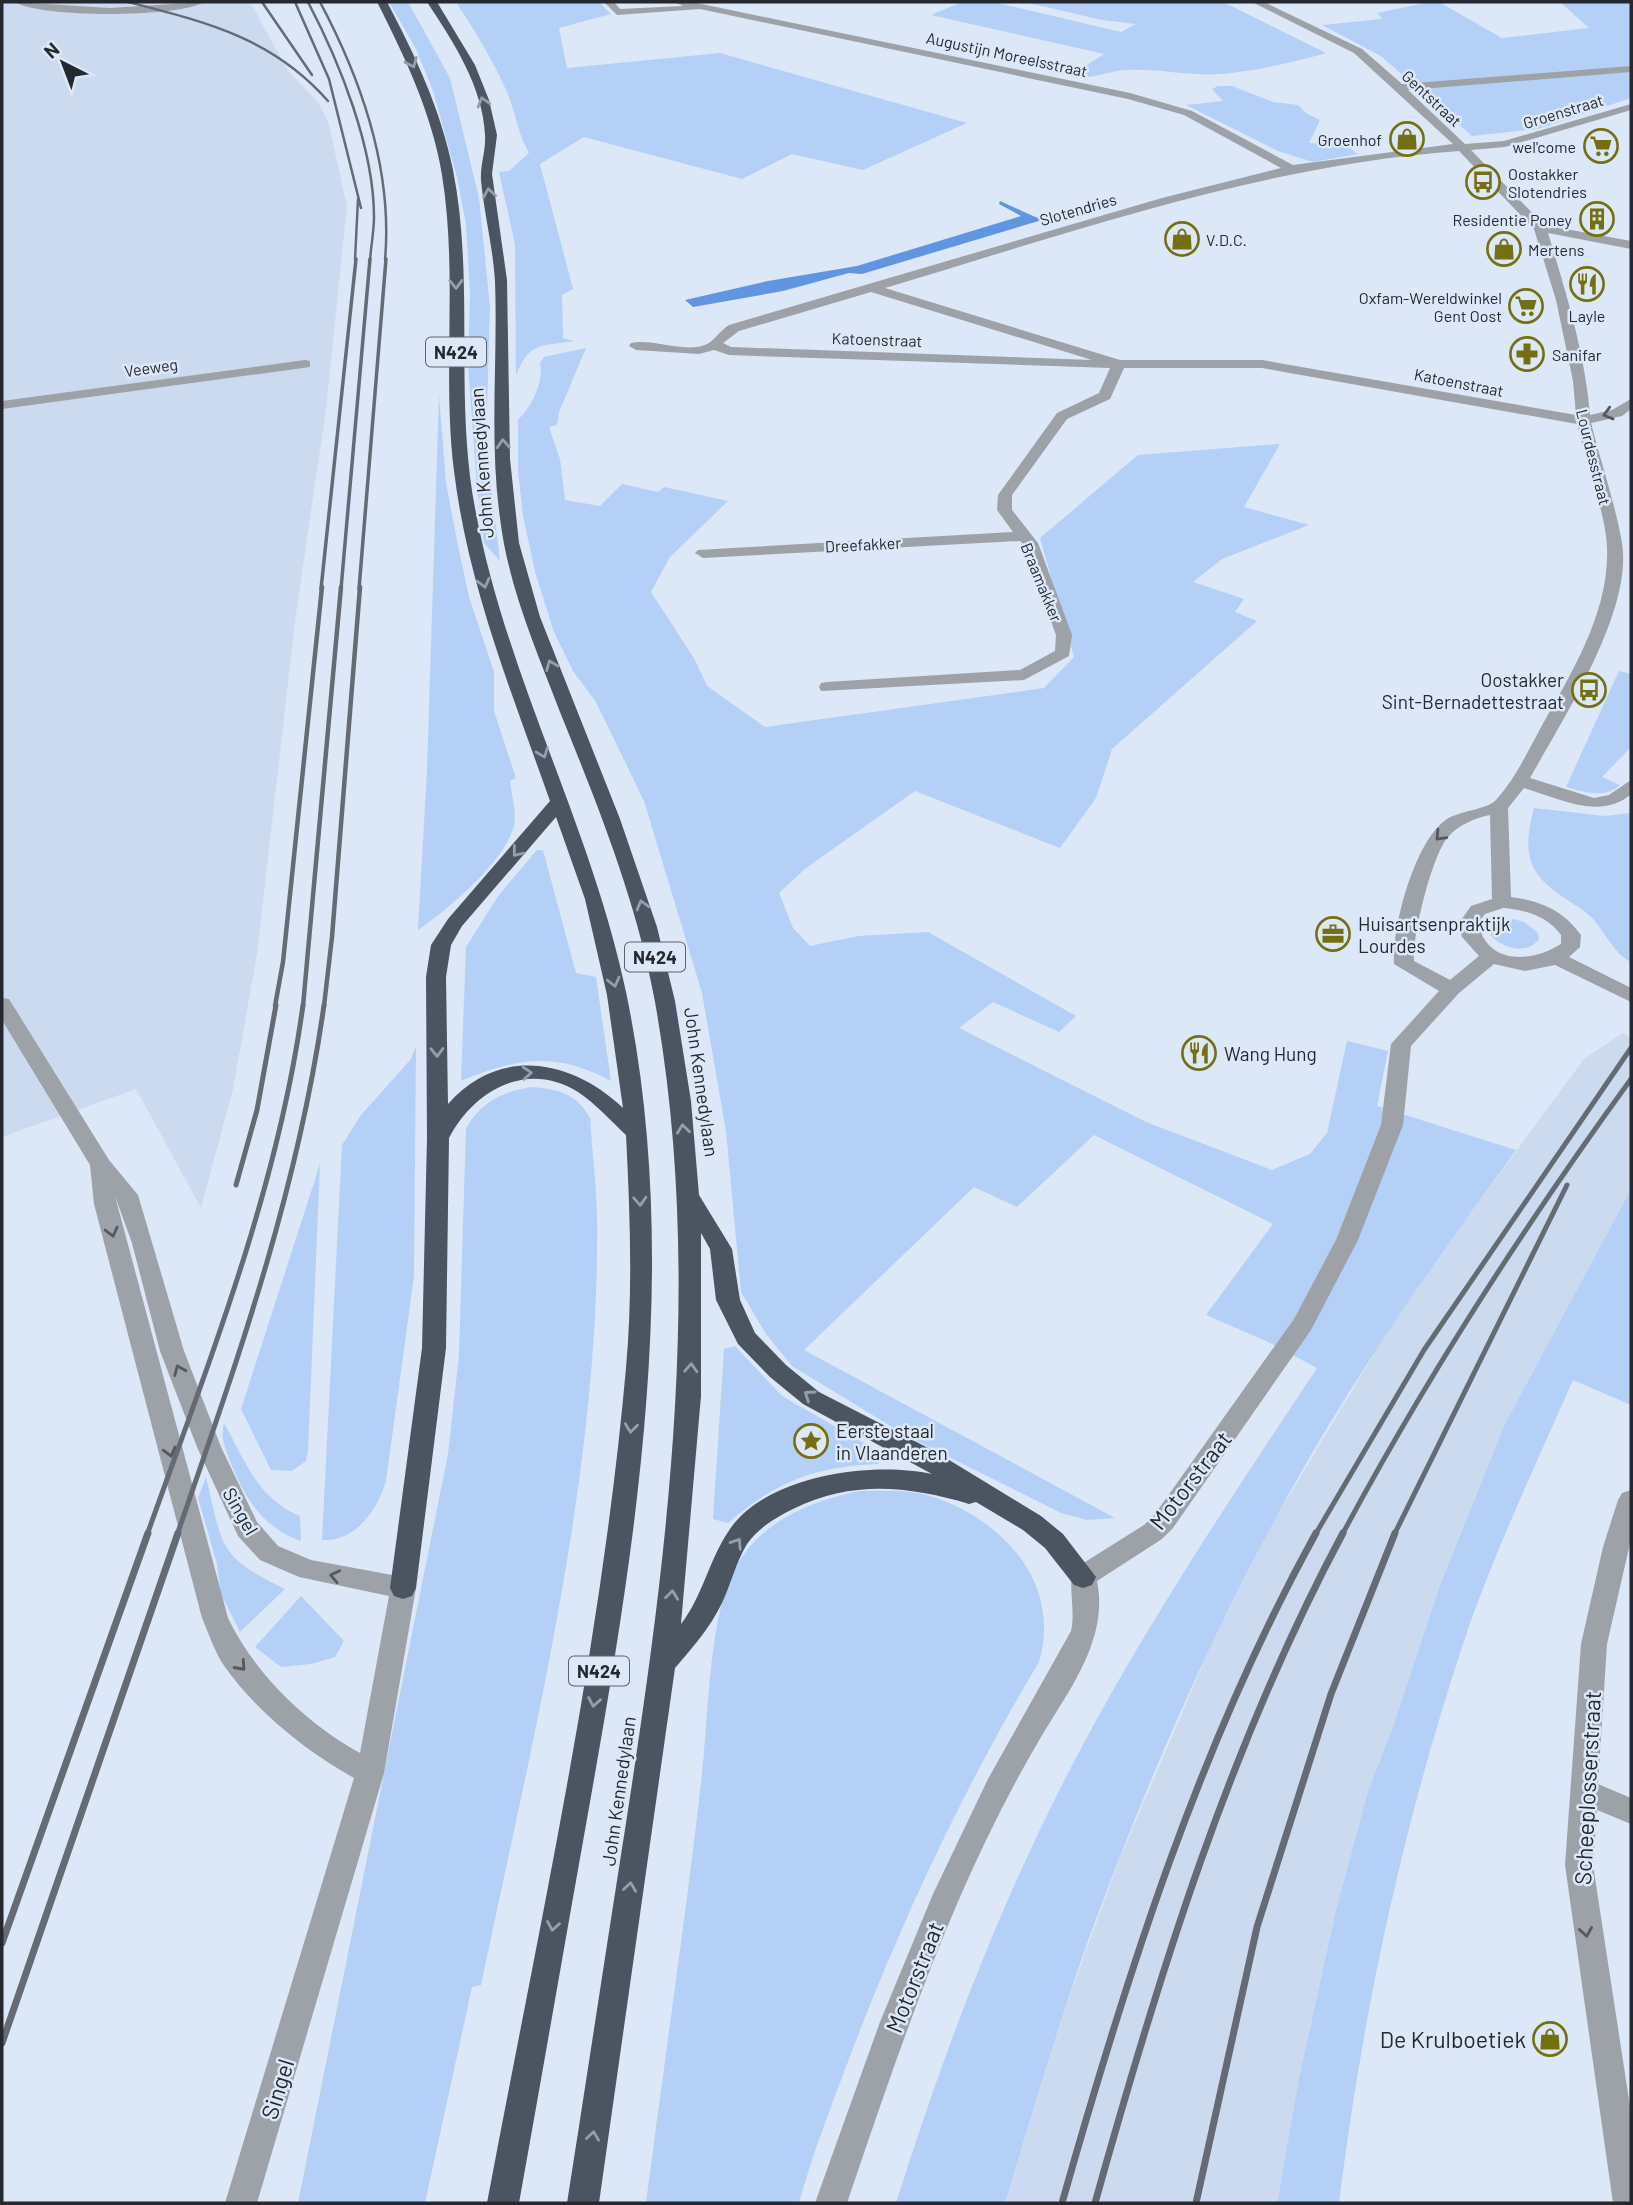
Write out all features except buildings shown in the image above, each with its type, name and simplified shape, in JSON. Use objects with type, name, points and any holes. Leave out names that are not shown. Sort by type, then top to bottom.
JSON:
[{"type":"highway","name":"John Kennedylaan","points":[[382,2],[413,62],[429,104],[448,174],[455,252],[459,450],[478,562],[491,610],[561,799],[594,899],[618,995],[637,1133],[642,1238],[638,1367],[608,1625],[503,2203]]},
{"type":"highway","name":"John Kennedylaan","points":[[432,2],[464,57],[483,98],[492,139],[486,168],[501,284],[507,518],[516,561],[530,614],[607,804],[642,904],[665,1003],[691,1196],[694,1321],[683,1503],[664,1662],[583,2203]]},
{"type":"highway","points":[[403,1588],[433,1348],[438,1138],[436,977],[441,945],[455,922],[492,883],[561,799]]},
{"type":"highway","points":[[438,1138],[458,1104],[478,1087],[523,1072],[565,1076],[585,1087],[637,1133]]},
{"type":"highway","points":[[691,1196],[721,1249],[728,1300],[746,1338],[778,1371],[811,1398],[927,1459],[1031,1523],[1054,1541],[1083,1577]]},
{"type":"highway","points":[[664,1662],[704,1612],[723,1564],[747,1526],[782,1502],[829,1482],[876,1476],[926,1481],[995,1502]]},
{"type":"street","points":[[20,2],[73,10],[121,12],[199,2]]},
{"type":"street","name":"Augustijn Moreelsstraat","points":[[609,2],[617,12],[704,8]]},
{"type":"street","name":"Augustijn Moreelsstraat","points":[[679,2],[1130,96],[1188,113],[1292,169]]},
{"type":"street","name":"Gentstraat","points":[[1241,2],[1310,31]]},
{"type":"street","name":"Gentstraat","points":[[1257,2],[1381,72],[1462,147]]},
{"type":"street","points":[[1398,88],[1631,69]]},
{"type":"street","name":"Groenstraat","points":[[1462,147],[1530,139],[1631,107]]},
{"type":"street","name":"Slotendries","points":[[716,345],[722,335],[734,328],[1166,201],[1292,169],[1462,147]]},
{"type":"street","name":"Lourdesstraat","points":[[1462,147],[1541,228],[1574,354],[1583,421],[1615,544],[1615,578],[1588,658],[1520,781],[1499,808]]},
{"type":"street","points":[[1541,228],[1631,245]]},
{"type":"street","name":"Katoenstraat","points":[[872,288],[1119,364]]},
{"type":"street","name":"Katoenstraat","points":[[636,346],[699,350],[716,345],[729,351],[1281,367],[1583,421]]},
{"type":"street","name":"Veeweg","points":[[2,405],[305,364]]},
{"type":"street","name":"Braamakker","points":[[827,687],[1024,675],[1063,653],[1064,635],[1030,543],[1004,510],[1005,495],[1062,416],[1105,396],[1119,364]]},
{"type":"street","points":[[1583,421],[1617,413],[1631,403]]},
{"type":"street","name":"Dreefakker","points":[[703,553],[1023,536]]},
{"type":"street","points":[[1520,781],[1593,803],[1614,800],[1631,785]]},
{"type":"street","points":[[1452,989],[1410,969],[1401,957],[1431,846],[1439,834],[1463,815],[1499,808],[1502,902]]},
{"type":"street","points":[[1502,902],[1537,907],[1564,925],[1571,935],[1570,947],[1558,959],[1527,965],[1491,956],[1471,941],[1466,930],[1467,919],[1475,911],[1502,902]]},
{"type":"street","name":"Motorstraat","points":[[831,2203],[873,2079],[921,1955],[991,1797],[1048,1699],[1087,1621],[1088,1599],[1083,1577],[1153,1532],[1164,1521],[1303,1324],[1347,1240],[1382,1154],[1392,1125],[1401,1044],[1452,989],[1491,956]]},
{"type":"street","points":[[1558,959],[1631,996]]},
{"type":"street","name":"Singel","points":[[2,1004],[101,1165],[127,1195],[144,1243],[172,1351],[209,1447],[247,1529],[270,1553],[308,1570],[403,1588],[370,1773],[241,2203]]},
{"type":"street","name":"Singel","points":[[101,1165],[108,1215],[215,1618],[234,1658],[270,1697],[321,1745],[370,1773]]},
{"type":"street","name":"Scheeplosserstraat","points":[[1629,2203],[1582,1902],[1579,1864],[1594,1644],[1616,1547],[1631,1500]]},
{"type":"street","points":[[1583,1791],[1631,1811]]},
{"type":"shaded area","points":[[2,2],[250,2],[288,71],[317,101],[328,121],[347,206],[326,409],[295,621],[257,954],[233,1089],[201,1208],[136,1089],[2,1137]]},
{"type":"shaded area","points":[[389,2],[408,2],[450,78],[479,198],[490,307],[486,444],[500,561],[484,543],[477,487],[468,365],[470,294],[466,224],[457,177],[433,91],[416,49]]},
{"type":"shaded area","points":[[456,2],[599,2],[611,14],[559,28],[567,68],[720,53],[967,123],[863,170],[792,154],[742,179],[584,137],[540,164],[573,289],[562,295],[563,338],[574,341],[545,345],[531,351],[516,376],[515,244],[499,172],[509,171],[529,153],[502,80]]},
{"type":"shaded area","points":[[962,2],[994,2],[1121,32],[1136,24],[1102,20],[1024,2],[1223,2],[1326,53],[1279,65],[1228,73],[1127,70],[1092,77],[1070,76],[1104,54],[931,15]]},
{"type":"shaded area","points":[[1439,2],[1502,38],[1589,28],[1560,2],[1631,2],[1631,98],[1538,129],[1472,136],[1381,56],[1322,25],[1382,19],[1377,13]]},
{"type":"shaded area","points":[[1232,86],[1273,102],[1298,105],[1306,113],[1320,120],[1309,143],[1347,146],[1358,154],[1313,162],[1278,151],[1186,105],[1223,101],[1212,89]]},
{"type":"shaded area","points":[[586,348],[559,412],[557,425],[549,427],[560,459],[565,500],[600,506],[622,484],[658,492],[664,487],[728,501],[670,557],[651,592],[695,660],[707,686],[765,727],[1044,688],[1074,657],[1040,538],[1138,455],[1280,444],[1244,507],[1309,525],[1222,559],[1193,582],[1244,599],[1235,612],[1257,621],[1112,749],[1096,798],[1060,848],[915,791],[806,868],[779,893],[793,928],[810,946],[858,936],[928,932],[1076,1016],[1059,1032],[993,1002],[959,1028],[1146,1122],[1272,1170],[1310,1154],[1327,1133],[1347,1041],[1388,1051],[1377,1106],[1516,1150],[1418,1287],[1326,1429],[1220,1627],[1129,1833],[1089,1938],[1005,2203],[896,2203],[950,2043],[991,1938],[1062,1785],[1151,1625],[1317,1368],[1266,1341],[1206,1315],[1273,1224],[1094,1135],[1017,1207],[974,1187],[804,1350],[1115,1518],[1087,1520],[1061,1513],[907,1436],[792,1366],[766,1334],[741,1292],[726,1131],[702,993],[644,801],[596,702],[573,671],[554,632],[535,572],[523,516],[518,470],[518,420],[536,393],[540,363],[544,357]]},
{"type":"shaded area","points":[[439,395],[446,483],[469,597],[494,672],[494,711],[516,778],[510,781],[515,820],[509,839],[488,869],[459,898],[418,930],[427,770]]},
{"type":"shaded area","points":[[1619,671],[1631,674],[1631,747],[1602,777],[1620,785],[1601,793],[1566,787]]},
{"type":"shaded area","points":[[1534,808],[1605,816],[1631,813],[1631,962],[1614,948],[1589,915],[1553,890],[1536,871],[1531,861],[1528,838]]},
{"type":"shaded area","points":[[537,850],[543,850],[576,973],[596,977],[611,1081],[572,1065],[536,1061],[500,1067],[461,1081],[466,947],[499,895]]},
{"type":"shaded area","points":[[1513,919],[1524,922],[1538,933],[1539,939],[1522,949],[1509,947],[1491,936],[1493,923]]},
{"type":"shaded area","points":[[1623,1033],[1631,1038],[1631,1189],[1505,1424],[1440,1585],[1393,1727],[1368,1791],[1336,1910],[1299,2078],[1277,2203],[1005,2203],[1063,2014],[1120,1858],[1211,1645],[1272,1524],[1383,1339],[1452,1238],[1584,1059]]},
{"type":"shaded area","points":[[416,1046],[414,1276],[386,1481],[364,1522],[345,1536],[322,1540],[342,1145],[361,1115],[411,1059]]},
{"type":"shaded area","points":[[532,1087],[566,1094],[579,1103],[590,1118],[597,1214],[595,1310],[588,1407],[576,1504],[542,1699],[522,1795],[481,1985],[472,1987],[425,2203],[298,2203],[448,1454],[459,1355],[466,1128],[479,1111],[494,1099]]},
{"type":"shaded area","points":[[320,1164],[308,1450],[306,1461],[292,1471],[271,1470],[241,1409]]},
{"type":"shaded area","points":[[1631,1189],[1631,1405],[1573,1380],[1532,1472],[1468,1629],[1445,1699],[1406,1841],[1360,2058],[1339,2203],[1277,2203],[1299,2078],[1336,1910],[1368,1791],[1393,1727],[1440,1585],[1505,1424]]},
{"type":"shaded area","points":[[735,1346],[782,1396],[883,1454],[878,1464],[835,1468],[797,1479],[763,1497],[728,1523],[713,1519],[724,1349]]},
{"type":"shaded area","points":[[224,1423],[246,1465],[263,1489],[285,1508],[300,1516],[301,1541],[277,1529],[250,1502],[226,1450],[223,1440]]},
{"type":"shaded area","points":[[206,1477],[226,1547],[246,1567],[285,1589],[240,1632],[221,1594],[217,1564],[198,1498]]},
{"type":"shaded area","points":[[859,1491],[924,1494],[959,1508],[1004,1539],[1021,1559],[1034,1582],[1042,1607],[1044,1634],[1039,1662],[962,1801],[916,1897],[855,2043],[799,2203],[646,2203],[695,1836],[713,1655],[721,1605],[738,1564],[764,1532],[799,1510]]},
{"type":"shaded area","points":[[301,1596],[344,1641],[335,1657],[311,1664],[281,1667],[255,1647]]},
{"type":"water","points":[[1000,201],[1042,220],[862,274],[849,273],[783,291],[693,307],[685,300],[768,281],[857,266],[1021,216],[999,204]]},
{"type":"railway","points":[[128,2],[237,35],[285,62],[307,79],[328,101]]},
{"type":"railway","points":[[262,2],[312,75]]},
{"type":"railway","points":[[295,2],[329,79],[361,208]]},
{"type":"railway","points":[[308,2],[343,79],[362,135],[372,190],[374,222],[370,260]]},
{"type":"railway","points":[[320,2],[349,63],[371,127],[384,193],[385,260]]},
{"type":"railway","points":[[355,260],[358,199]]},
{"type":"railway","points":[[321,589],[356,259]]},
{"type":"railway","points":[[341,589],[370,259]]},
{"type":"railway","points":[[359,589],[386,259]]},
{"type":"railway","points":[[275,1006],[283,962],[322,587]]},
{"type":"railway","points":[[303,1006],[341,587]]},
{"type":"railway","points":[[324,1006],[360,587]]},
{"type":"railway","points":[[236,1185],[257,1110],[276,1005]]},
{"type":"railway","points":[[147,1535],[217,1339],[259,1208],[292,1073],[303,1005]]},
{"type":"railway","points":[[177,1535],[264,1273],[299,1141],[324,1005]]},
{"type":"railway","points":[[1315,1535],[1424,1350],[1631,1048]]},
{"type":"railway","points":[[1342,1535],[1408,1417],[1479,1302],[1553,1189],[1631,1079]]},
{"type":"railway","points":[[1394,1535],[1567,1185]]},
{"type":"railway","points":[[2,1943],[148,1533]]},
{"type":"railway","points":[[2,2043],[178,1533]]},
{"type":"railway","points":[[1062,2203],[1113,2031],[1170,1861],[1237,1694],[1274,1613],[1316,1533]]},
{"type":"railway","points":[[1196,2203],[1257,1927],[1331,1694],[1395,1533]]},
{"type":"railway","points":[[1095,2203],[1172,1946],[1232,1777],[1266,1694],[1342,1535]]},
{"type":"place","name":"Groenhof","points":[[1407,139]]},
{"type":"place","name":"wel'come","points":[[1601,146]]},
{"type":"place","name":"Oostakker Slotendries","points":[[1483,182]]},
{"type":"place","name":"Residentie Poney","points":[[1597,219]]},
{"type":"place","name":"V.D.C.","points":[[1182,239]]},
{"type":"place","name":"Mertens","points":[[1504,249]]},
{"type":"place","name":"Layle","points":[[1587,284]]},
{"type":"place","name":"Oxfam-Wereldwinkel Gent Oost","points":[[1526,306]]},
{"type":"place","name":"Sanifar","points":[[1527,354]]},
{"type":"place","name":"Oostakker Sint-Bernadettestraat","points":[[1589,690]]},
{"type":"place","name":"Huisartsenpraktijk Lourdes","points":[[1333,934]]},
{"type":"place","name":"Wang Hung","points":[[1199,1053]]},
{"type":"place","name":"Eerste staal in Vlaanderen","points":[[811,1441]]},
{"type":"place","name":"De Krulboetiek","points":[[1550,2039]]}]
